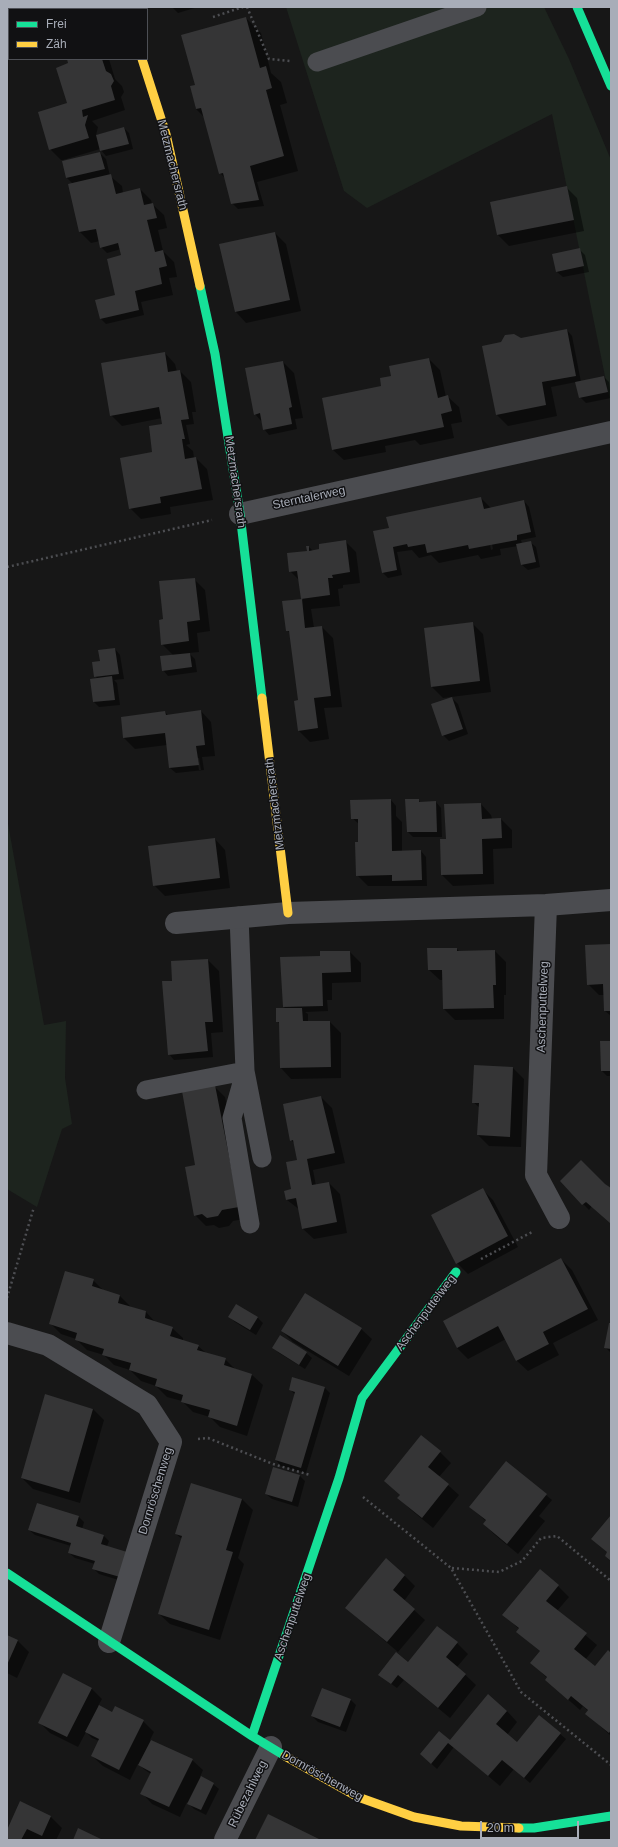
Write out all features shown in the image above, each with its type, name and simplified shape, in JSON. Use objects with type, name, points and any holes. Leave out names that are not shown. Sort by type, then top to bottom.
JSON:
[{"type":"street","points":[[577,7],[611,86]]},
{"type":"street","name":"Metzmachersrath","points":[[142,60],[166,134],[215,354],[240,514],[288,913]]},
{"type":"street","name":"Sterntalerweg","points":[[240,514],[611,432]]},
{"type":"street","points":[[176,923],[239,916],[288,913],[546,905],[611,900]]},
{"type":"street","name":"Aschenputtelweg","points":[[546,905],[536,1175],[559,1218]]},
{"type":"street","name":"Aschenputtelweg","points":[[252,1736],[338,1480],[362,1398],[456,1272]]},
{"type":"street","name":"Dornröschenweg","points":[[7,1333],[48,1345],[147,1405],[171,1442],[109,1642]]},
{"type":"street","name":"Dornröschenweg","points":[[7,1573],[252,1736],[358,1797],[414,1817],[461,1826],[534,1828],[611,1816]]},
{"type":"street","name":"Rübezahlweg","points":[[225,1840],[271,1747]]},
{"type":"lane","points":[[317,62],[477,7]]},
{"type":"lane","points":[[239,916],[245,1071],[262,1158]]},
{"type":"lane","points":[[146,1090],[245,1071]]},
{"type":"lane","points":[[245,1071],[232,1118],[250,1224]]},
{"type":"path","points":[[213,17],[243,7]]},
{"type":"path","points":[[247,7],[269,59],[317,62]]},
{"type":"path","points":[[7,567],[240,514]]},
{"type":"path","points":[[7,1298],[34,1207]]},
{"type":"path","name":"Aschenputtelweg","points":[[456,1272],[559,1218]]},
{"type":"path","points":[[171,1442],[208,1438],[273,1464],[338,1480],[451,1568],[521,1692],[611,1765]]},
{"type":"path","points":[[451,1568],[499,1572],[522,1561],[541,1538],[557,1536],[611,1581]]},
{"type":"shaded area","points":[[286,7],[544,7],[569,59],[611,160],[611,406],[552,114],[367,208],[344,191]]},
{"type":"shaded area","points":[[7,818],[44,1025],[66,1021],[65,1078],[72,1124],[62,1129],[37,1207],[7,1189]]},
{"type":"building","points":[[246,17],[260,68],[266,66],[272,88],[266,90],[284,156],[250,166],[259,200],[231,204],[223,173],[219,174],[201,108],[196,109],[190,86],[195,85],[181,35]]},
{"type":"building","points":[[67,60],[102,60],[106,71],[111,74],[114,81],[111,86],[115,100],[82,110],[83,117],[88,115],[85,125],[89,138],[49,150],[38,112],[67,103],[56,68],[68,63]]},
{"type":"building","points":[[124,127],[129,144],[100,151],[96,135]]},
{"type":"building","points":[[100,152],[105,169],[66,178],[62,161]]},
{"type":"building","points":[[111,174],[116,194],[140,188],[144,205],[153,203],[157,218],[147,220],[155,252],[163,250],[167,266],[159,268],[162,284],[135,291],[139,310],[100,319],[95,300],[115,295],[107,259],[121,255],[118,243],[100,248],[96,229],[79,232],[68,184]]},
{"type":"building","points":[[567,186],[574,220],[497,235],[490,202]]},
{"type":"building","points":[[275,232],[290,300],[235,312],[219,244]]},
{"type":"building","points":[[580,248],[584,266],[556,272],[552,254]]},
{"type":"building","points":[[567,329],[576,376],[542,382],[546,405],[496,415],[482,346],[501,342],[505,335],[514,334],[521,338]]},
{"type":"building","points":[[165,352],[168,372],[180,370],[189,419],[181,420],[185,439],[182,439],[185,459],[196,457],[202,489],[160,497],[161,503],[129,509],[120,458],[152,452],[149,426],[162,424],[159,407],[110,416],[101,363]]},
{"type":"building","points":[[429,358],[438,398],[448,395],[452,411],[441,414],[444,427],[332,450],[322,398],[381,386],[380,378],[391,376],[389,366]]},
{"type":"building","points":[[283,361],[292,407],[289,408],[292,424],[263,430],[260,413],[254,415],[245,368]]},
{"type":"building","points":[[604,376],[608,392],[579,398],[575,382]]},
{"type":"building","points":[[481,497],[484,509],[524,500],[531,532],[517,535],[517,540],[469,549],[468,545],[427,553],[425,544],[408,547],[407,544],[393,547],[397,570],[382,573],[373,531],[389,528],[386,517]]},
{"type":"building","points":[[346,540],[350,572],[332,575],[333,578],[328,578],[330,595],[301,599],[297,571],[289,572],[287,553],[307,551],[306,546],[309,546],[309,551],[319,549],[319,544]]},
{"type":"building","points":[[531,541],[536,562],[521,565],[516,544]]},
{"type":"building","points":[[195,578],[200,620],[187,622],[189,641],[161,645],[159,620],[163,619],[159,581]]},
{"type":"building","points":[[302,599],[305,628],[322,626],[331,696],[314,698],[318,728],[298,731],[294,701],[298,700],[289,631],[286,631],[282,601]]},
{"type":"building","points":[[473,622],[480,681],[431,687],[424,628]]},
{"type":"building","points":[[115,648],[119,674],[94,677],[92,662],[100,661],[98,650]]},
{"type":"building","points":[[190,653],[192,667],[162,671],[160,656]]},
{"type":"building","points":[[112,676],[115,700],[93,702],[90,679]]},
{"type":"building","points":[[452,697],[463,729],[442,736],[431,704]]},
{"type":"building","points":[[201,710],[205,745],[196,746],[199,765],[169,768],[165,733],[123,738],[121,717],[165,711],[166,715]]},
{"type":"building","points":[[391,799],[392,851],[421,850],[422,880],[392,881],[392,875],[356,876],[355,842],[358,842],[358,819],[351,819],[350,800]]},
{"type":"building","points":[[405,799],[419,799],[419,802],[436,801],[437,832],[407,832]]},
{"type":"building","points":[[481,803],[482,819],[501,818],[502,838],[482,839],[483,874],[441,875],[440,839],[446,839],[444,804]]},
{"type":"building","points":[[215,838],[220,878],[153,886],[148,846]]},
{"type":"building","points":[[611,944],[611,1011],[604,1011],[603,984],[587,985],[585,945]]},
{"type":"building","points":[[427,948],[457,948],[457,951],[495,950],[496,985],[493,985],[494,1008],[443,1009],[442,970],[428,970]]},
{"type":"building","points":[[320,951],[350,951],[351,972],[322,973],[323,1006],[283,1007],[280,957],[320,956]]},
{"type":"building","points":[[208,959],[213,1022],[205,1022],[208,1051],[168,1055],[162,981],[172,981],[171,961]]},
{"type":"building","points":[[276,1008],[302,1008],[303,1021],[330,1021],[331,1067],[280,1068],[279,1022],[276,1022]]},
{"type":"building","points":[[600,1041],[611,1041],[611,1071],[601,1071]]},
{"type":"building","points":[[474,1065],[513,1067],[510,1137],[477,1135],[479,1103],[472,1103]]},
{"type":"building","points":[[215,1085],[239,1207],[222,1210],[218,1216],[207,1218],[202,1214],[194,1216],[185,1167],[195,1165],[182,1091]]},
{"type":"building","points":[[321,1096],[335,1153],[307,1159],[312,1185],[329,1182],[337,1222],[302,1229],[296,1198],[286,1200],[284,1191],[291,1189],[286,1162],[297,1160],[293,1140],[290,1141],[283,1104]]},
{"type":"building","points":[[581,1160],[611,1188],[610,1223],[586,1202],[582,1205],[560,1181]]},
{"type":"building","points":[[483,1188],[508,1236],[456,1264],[431,1215]]},
{"type":"building","points":[[561,1258],[588,1309],[543,1332],[549,1344],[516,1361],[498,1326],[457,1348],[443,1321]]},
{"type":"building","points":[[65,1271],[94,1279],[92,1286],[120,1295],[118,1303],[146,1311],[145,1318],[173,1327],[170,1336],[199,1345],[197,1350],[226,1358],[224,1365],[252,1374],[237,1426],[208,1417],[210,1410],[181,1402],[183,1395],[155,1386],[157,1379],[129,1370],[131,1363],[102,1355],[104,1349],[75,1340],[77,1333],[49,1324]]},
{"type":"building","points":[[305,1293],[362,1328],[338,1366],[281,1331]]},
{"type":"building","points":[[236,1304],[258,1317],[250,1330],[228,1317]]},
{"type":"building","points":[[609,1323],[611,1323],[611,1349],[604,1348]]},
{"type":"building","points":[[280,1335],[307,1352],[299,1365],[272,1348]]},
{"type":"building","points":[[292,1377],[325,1387],[301,1468],[275,1460],[295,1392],[289,1390]]},
{"type":"building","points":[[45,1394],[93,1409],[69,1492],[21,1478]]},
{"type":"building","points":[[421,1435],[441,1451],[428,1467],[449,1484],[422,1518],[397,1498],[400,1495],[384,1481]]},
{"type":"building","points":[[506,1461],[547,1494],[507,1544],[483,1524],[486,1520],[469,1507]]},
{"type":"building","points":[[273,1467],[300,1475],[292,1502],[265,1494]]},
{"type":"building","points":[[191,1483],[242,1499],[226,1550],[233,1552],[209,1630],[158,1614],[182,1536],[175,1534]]},
{"type":"building","points":[[37,1503],[79,1516],[76,1526],[104,1535],[101,1544],[127,1552],[120,1577],[92,1569],[95,1561],[68,1553],[71,1543],[28,1530]]},
{"type":"building","points":[[611,1515],[611,1561],[605,1556],[607,1552],[591,1539]]},
{"type":"building","points":[[386,1558],[405,1575],[393,1590],[415,1609],[387,1642],[345,1608]]},
{"type":"building","points":[[540,1569],[559,1585],[546,1601],[587,1633],[574,1649],[595,1666],[608,1650],[611,1653],[611,1730],[609,1733],[585,1714],[588,1710],[571,1696],[568,1700],[545,1680],[547,1677],[530,1663],[540,1651],[516,1632],[519,1628],[502,1615]]},
{"type":"building","points":[[437,1626],[458,1642],[446,1657],[466,1674],[438,1708],[398,1675],[391,1684],[378,1675],[396,1652],[408,1662]]},
{"type":"building","points":[[7,1635],[18,1640],[7,1665]]},
{"type":"building","points":[[63,1673],[92,1688],[67,1737],[38,1723]]},
{"type":"building","points":[[322,1688],[351,1699],[340,1727],[311,1716]]},
{"type":"building","points":[[488,1694],[507,1711],[496,1724],[517,1742],[539,1715],[561,1733],[524,1778],[502,1760],[488,1776],[448,1743],[431,1764],[420,1754],[439,1731],[450,1740]]},
{"type":"building","points":[[99,1705],[112,1712],[115,1706],[144,1720],[119,1770],[91,1756],[99,1739],[85,1732]]},
{"type":"building","points":[[151,1740],[193,1759],[169,1807],[140,1794],[151,1772],[138,1765]]},
{"type":"building","points":[[201,1776],[214,1783],[201,1810],[187,1804]]},
{"type":"building","points":[[20,1801],[51,1816],[42,1836],[27,1829],[21,1840],[7,1840],[7,1830]]},
{"type":"building","points":[[268,1814],[321,1840],[255,1840]]},
{"type":"building","points":[[78,1828],[103,1840],[73,1840]]},
{"type":"traffic: fast","points":[[577,7],[611,86]]},
{"type":"traffic: fast","points":[[200,286],[215,354],[240,514],[262,698]]},
{"type":"traffic: fast","points":[[252,1736],[339,1478],[362,1398],[456,1272]]},
{"type":"traffic: fast","points":[[7,1573],[252,1736],[285,1756]]},
{"type":"traffic: fast","points":[[519,1828],[534,1828],[611,1816]]},
{"type":"traffic: slow","points":[[142,60],[166,134],[200,286]]},
{"type":"traffic: slow","points":[[262,698],[288,913]]},
{"type":"traffic: slow","points":[[285,1756],[358,1797],[414,1817],[461,1826],[519,1828]]}]
